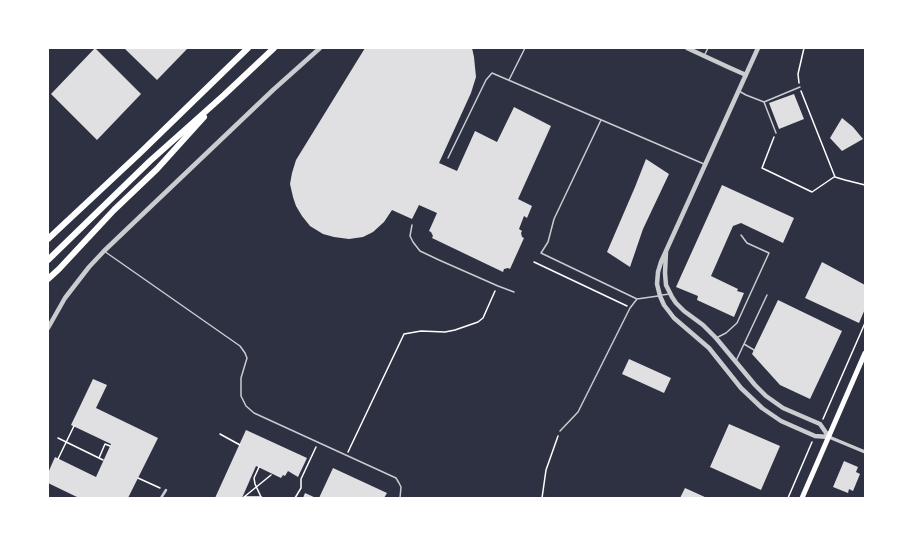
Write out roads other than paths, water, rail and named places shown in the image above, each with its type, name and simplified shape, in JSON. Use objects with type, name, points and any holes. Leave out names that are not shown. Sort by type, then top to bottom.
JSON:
[{"type":"highway","points":[[48,239],[248,48]]},
{"type":"highway","points":[[48,260],[150,161],[274,48]]},
{"type":"highway","points":[[48,279],[114,210],[157,169],[224,95]]},
{"type":"highway","points":[[48,284],[59,268]]},
{"type":"main road","points":[[802,498],[865,353]]},
{"type":"street","points":[[48,328],[55,314],[66,298],[89,267],[104,251],[273,90],[320,48]]},
{"type":"street","points":[[687,48],[746,75]]},
{"type":"street","points":[[758,48],[661,262],[657,284],[660,296],[664,305],[674,318],[709,348],[741,388],[762,408],[780,421],[814,436],[829,437],[865,452]]},
{"type":"street","points":[[667,249],[665,273],[666,285],[676,303],[716,338],[735,362],[766,396],[783,408],[820,424],[829,437]]},
{"type":"street","points":[[161,498],[166,490]]},
{"type":"lane","points":[[509,80],[525,48]]},
{"type":"lane","points":[[705,56],[708,48]]},
{"type":"lane","points":[[448,158],[486,80],[492,73],[705,164]]},
{"type":"lane","points":[[739,91],[764,102],[800,87]]},
{"type":"lane","points":[[764,102],[776,133]]},
{"type":"lane","points":[[601,120],[554,219],[548,242],[541,253],[637,299],[670,294]]},
{"type":"lane","points":[[412,225],[410,236],[420,250],[439,260],[514,292]]},
{"type":"lane","points":[[716,338],[726,333],[737,323],[769,253],[747,243],[741,235]]},
{"type":"lane","points":[[104,251],[240,346],[247,358],[241,378],[241,396],[246,406],[254,413],[396,478],[402,488],[400,498]]},
{"type":"lane","points":[[735,362],[767,295]]},
{"type":"lane","points":[[560,431],[578,412],[630,308],[637,299]]},
{"type":"lane","points":[[744,344],[754,350]]}]
